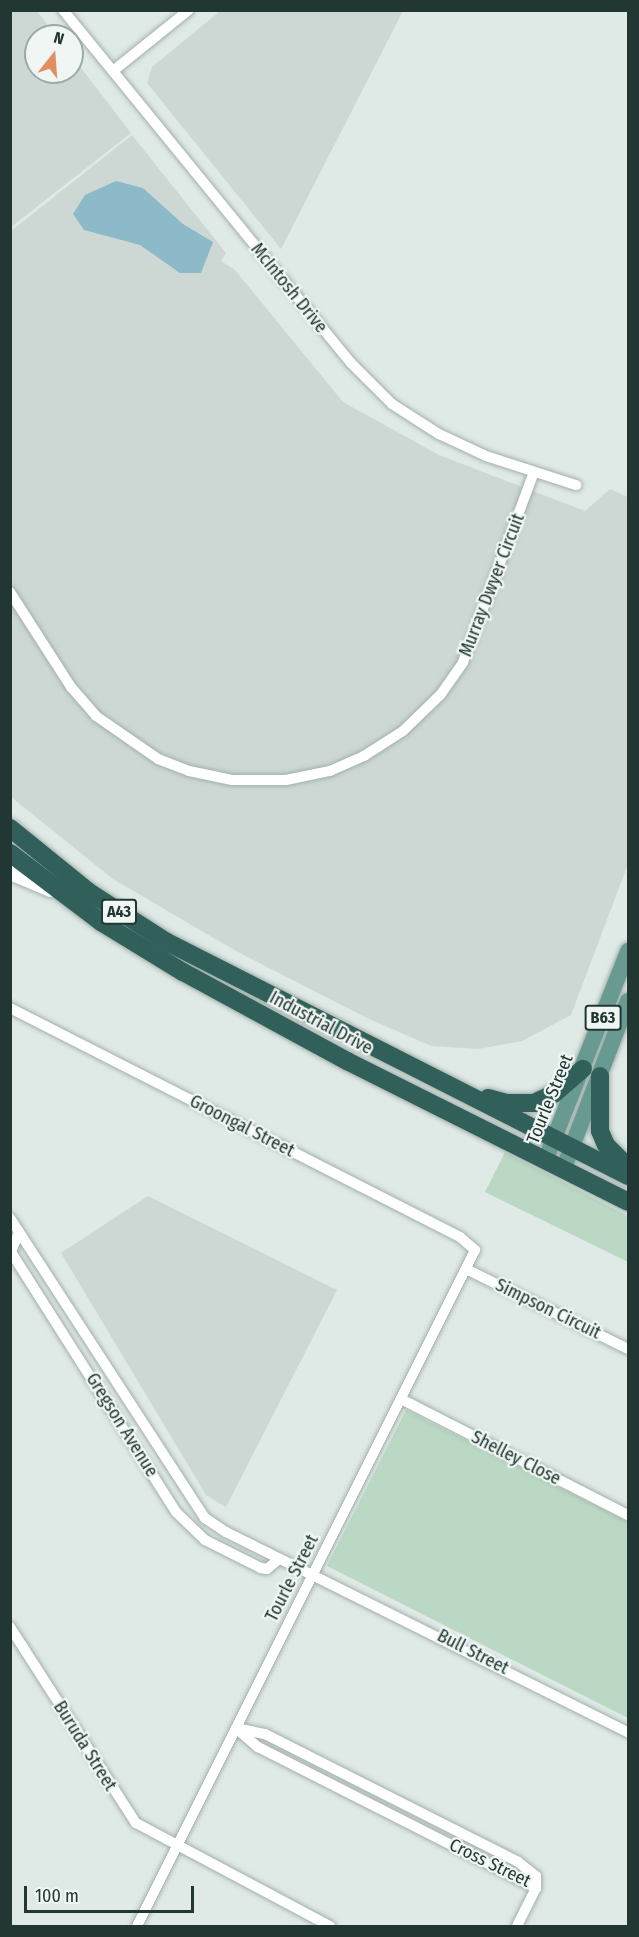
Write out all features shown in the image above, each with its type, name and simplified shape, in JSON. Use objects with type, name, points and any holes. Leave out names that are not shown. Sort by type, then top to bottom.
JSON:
[{"type":"highway","name":"Industrial Drive","points":[[10,828],[89,892],[166,942],[452,1089],[628,1176]]},
{"type":"highway","name":"Industrial Drive","points":[[10,853],[58,892],[183,972],[347,1061],[628,1202]]},
{"type":"highway","points":[[452,1089],[507,1104],[534,1103],[555,1093],[583,1069]]},
{"type":"highway","name":"B63","points":[[600,1076],[600,1131],[606,1145],[628,1167]]},
{"type":"main road","points":[[10,872],[58,892]]},
{"type":"main road","name":"Tourle Street","points":[[545,1161],[556,1140],[628,951]]},
{"type":"main road","name":"Tourle Street","points":[[563,1170],[628,1001]]},
{"type":"street","name":"McIntosh Drive","points":[[63,10],[351,363],[392,404],[439,434],[486,456],[576,485]]},
{"type":"street","points":[[113,71],[189,10]]},
{"type":"street","name":"Murray Dwyer Circuit","points":[[10,592],[70,687],[96,716],[158,759],[189,771],[232,780],[286,780],[330,771],[364,756],[403,731],[441,694],[457,670],[478,627],[534,472]]},
{"type":"street","name":"Groongal Street","points":[[10,1008],[473,1246]]},
{"type":"street","name":"Gregson Avenue","points":[[10,1218],[195,1507],[214,1525],[315,1576]]},
{"type":"street","name":"Gregson Avenue","points":[[19,1232],[11,1252],[176,1512],[205,1540],[261,1568],[267,1569],[279,1559]]},
{"type":"street","name":"Tourle Street","points":[[137,1926],[475,1256],[473,1246]]},
{"type":"street","name":"Simpson Circuit","points":[[468,1270],[628,1349]]},
{"type":"street","name":"Shelley Close","points":[[403,1400],[628,1515]]},
{"type":"street","name":"Bull Street","points":[[315,1576],[375,1603],[628,1732]]},
{"type":"street","name":"Buruda Street","points":[[10,1627],[128,1814],[148,1832],[330,1926]]},
{"type":"street","name":"Cross Street","points":[[237,1728],[258,1747],[536,1888],[517,1926]]},
{"type":"shaded area","points":[[11,10],[37,11],[47,24],[24,24],[24,84],[84,84],[84,72],[131,133],[11,227]]},
{"type":"shaded area","points":[[220,11],[403,11],[281,249],[147,83],[152,67]]},
{"type":"shaded area","points":[[132,135],[226,253],[221,261],[235,270],[343,402],[439,455],[585,511],[610,489],[628,497],[628,864],[571,1015],[522,1041],[478,1049],[431,1046],[367,1018],[236,951],[113,879],[11,797],[11,231]]},
{"type":"shaded area","points":[[148,1196],[337,1290],[226,1507],[206,1495],[61,1253]]},
{"type":"green space","points":[[505,1152],[628,1216],[628,1262],[485,1192]]},
{"type":"green space","points":[[406,1410],[628,1522],[628,1718],[327,1566]]},
{"type":"water","points":[[116,181],[143,188],[183,224],[213,242],[201,273],[180,273],[140,245],[84,230],[73,214],[85,195]]}]
